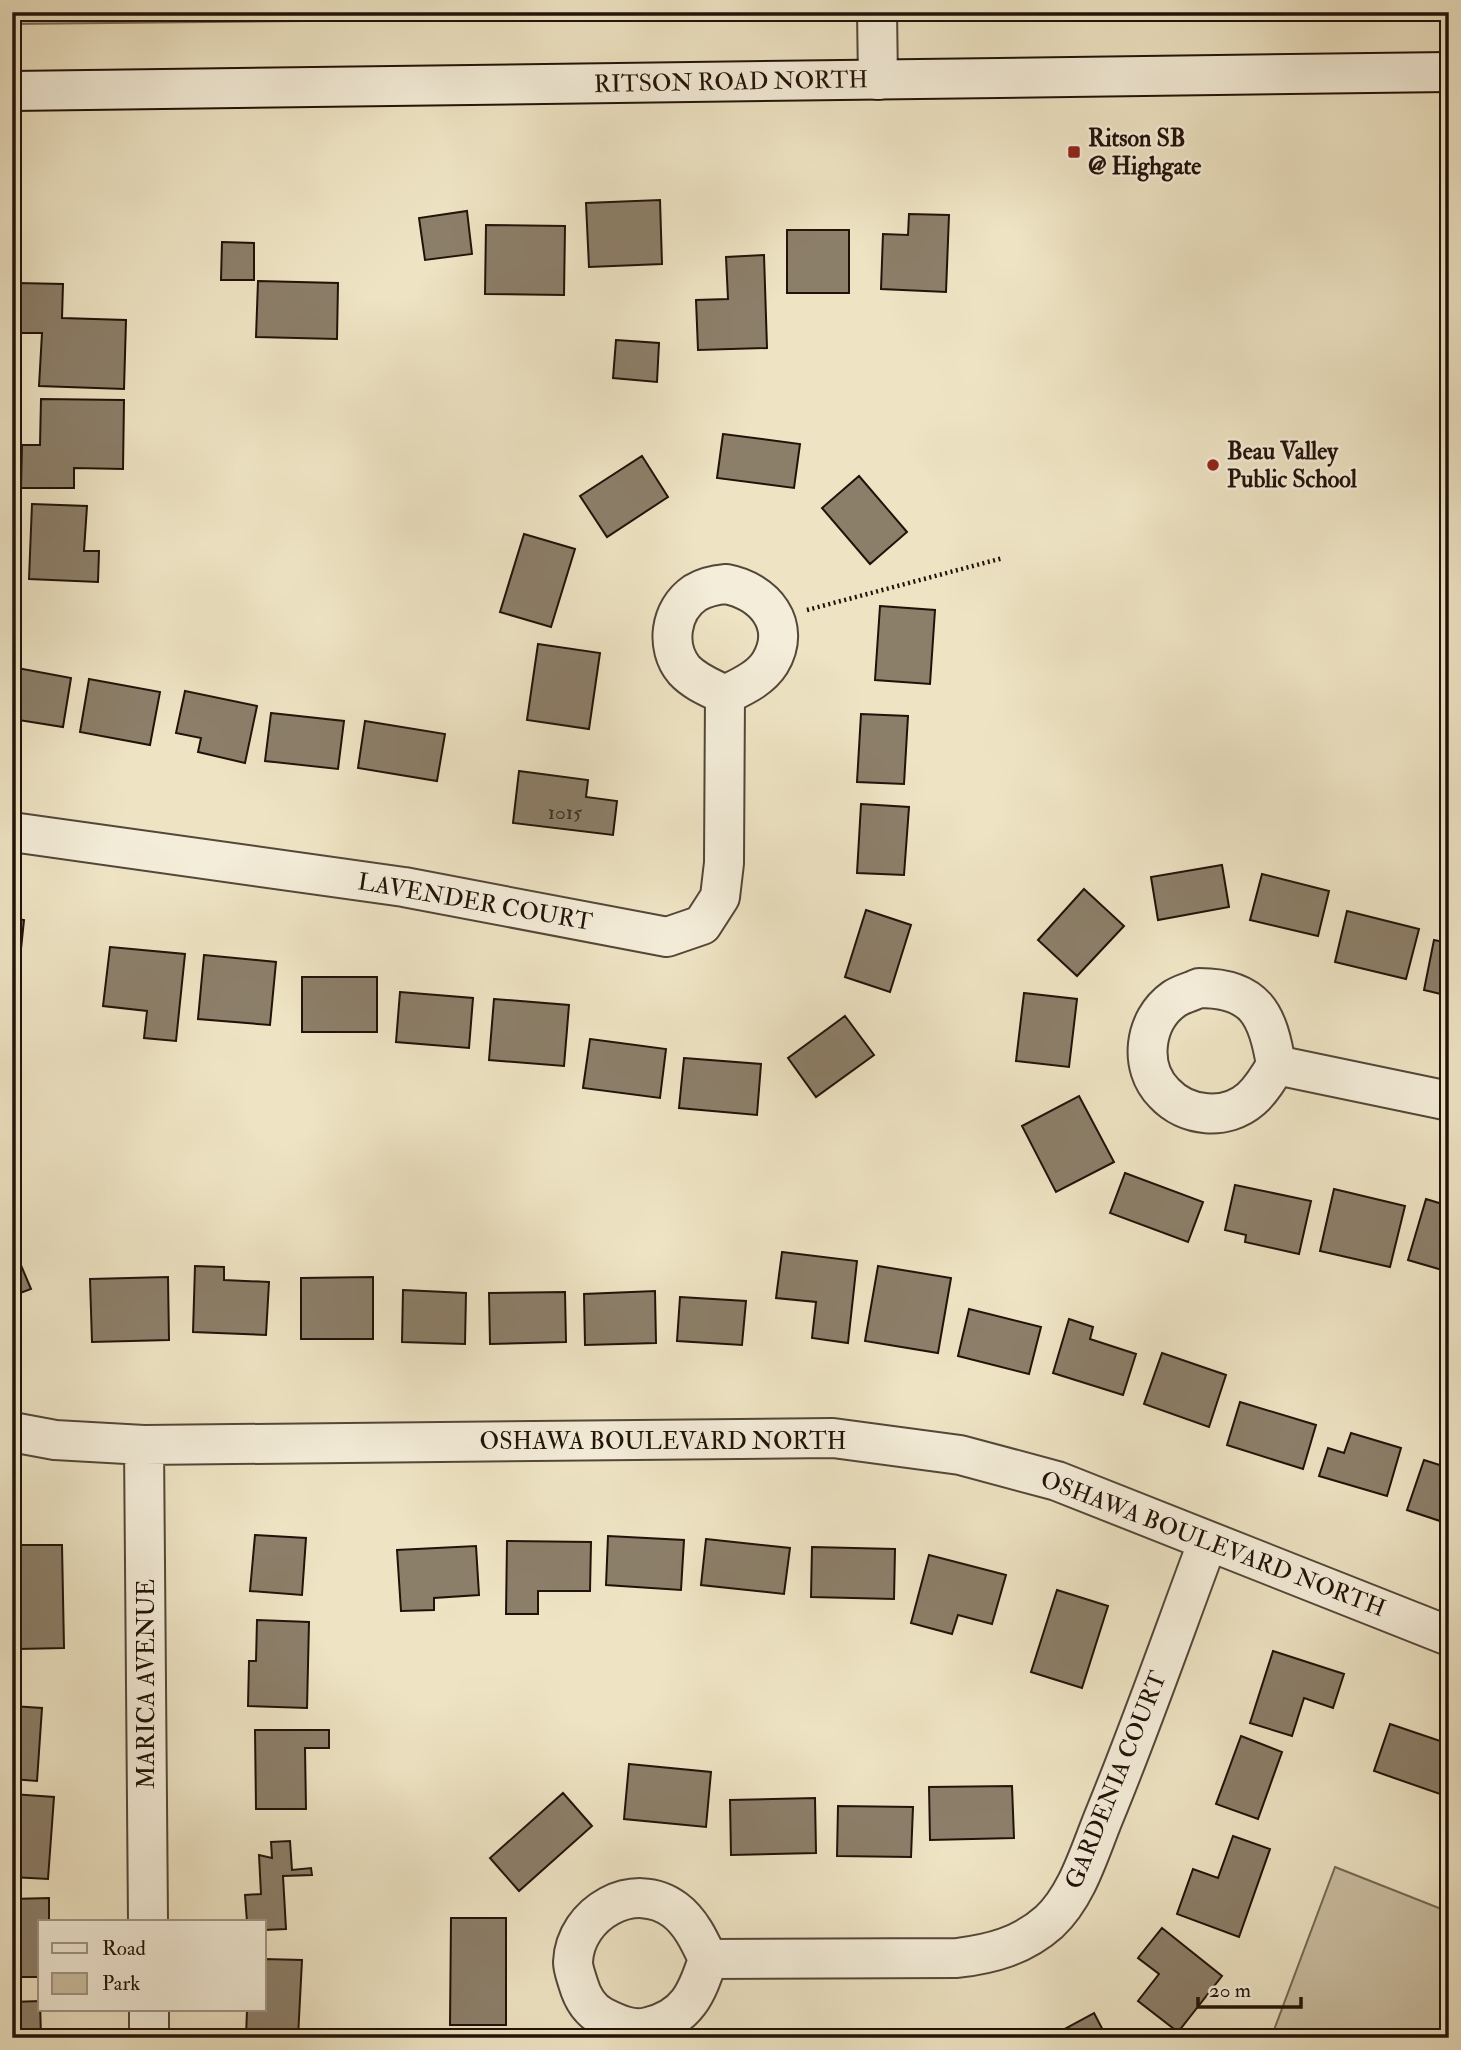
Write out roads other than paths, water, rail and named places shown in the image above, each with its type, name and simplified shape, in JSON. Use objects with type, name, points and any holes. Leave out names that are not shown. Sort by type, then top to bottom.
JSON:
[{"type":"street","points":[[877,12],[878,80]]},
{"type":"street","name":"RITSON ROAD NORTH","points":[[12,91],[1449,72]]},
{"type":"street","points":[[726,584],[744,587],[759,596],[775,619],[776,646],[770,663],[758,677],[726,695],[694,680],[675,654],[672,638],[674,621],[693,594],[707,587],[726,584]]},
{"type":"street","name":"LAVENDER COURT","points":[[12,832],[404,887],[667,937],[702,925],[720,897],[724,863],[726,695]]},
{"type":"street","points":[[1276,1065],[1449,1101]]},
{"type":"street","name":"OSHAWA BOULEVARD NORTH","points":[[12,1432],[55,1440],[144,1445],[833,1438],[960,1455],[1057,1481],[1449,1636]]},
{"type":"street","name":"MARICA AVENUE","points":[[144,1445],[148,1920]]},
{"type":"street","name":"GARDENIA COURT","points":[[708,1959],[957,1958],[986,1955],[1010,1947],[1034,1934],[1051,1920],[1077,1880],[1129,1755],[1208,1541]]},
{"type":"street","points":[[149,2011],[149,2038]]},
{"type":"place","name":"Ritson SB @ Highgate","points":[[1074,152]]},
{"type":"place","name":"Beau Valley Public School","points":[[1213,465]]}]
